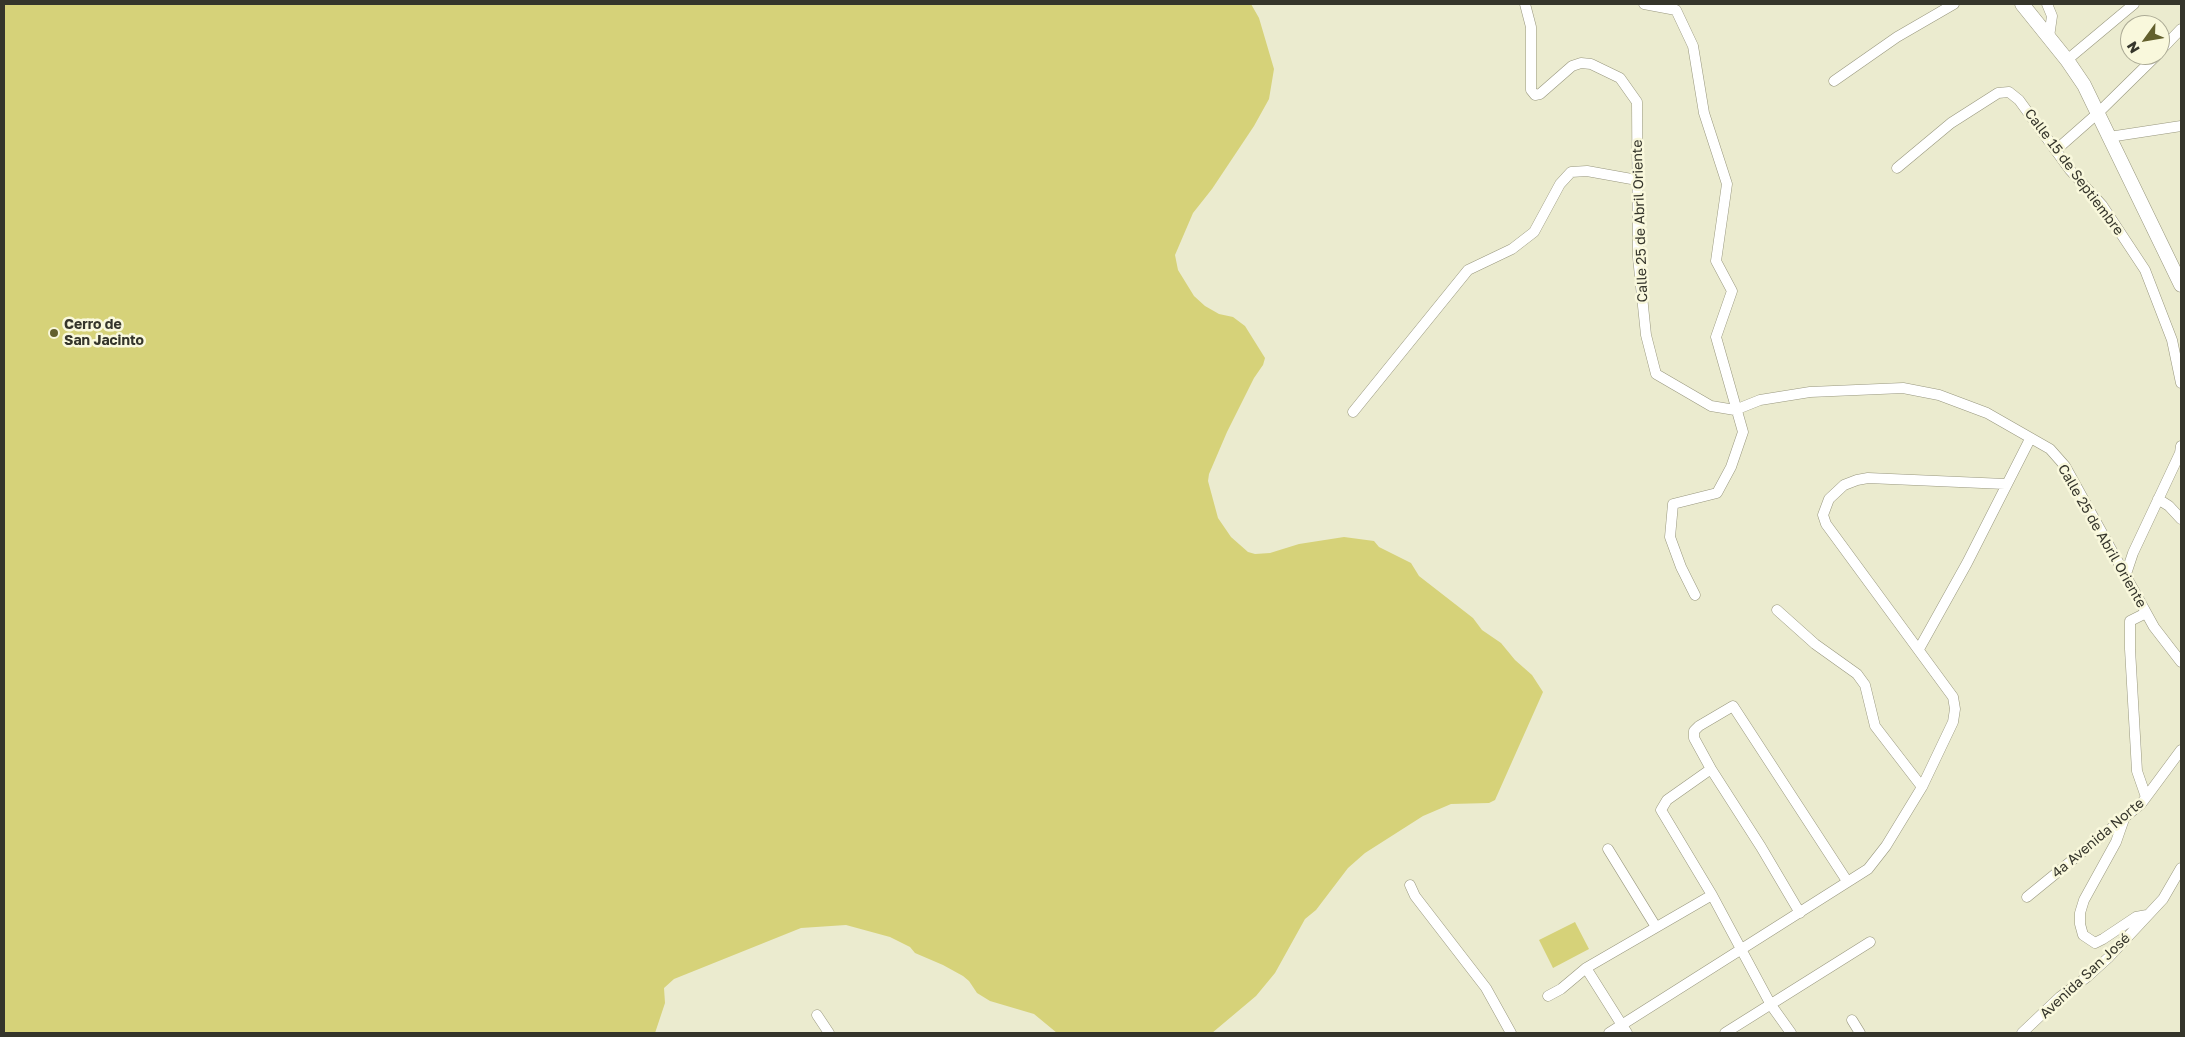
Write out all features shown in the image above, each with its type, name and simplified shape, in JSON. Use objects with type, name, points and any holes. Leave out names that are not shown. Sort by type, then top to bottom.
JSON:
[{"type":"main road","points":[[2022,4],[2068,60],[2084,85],[2181,285]]},
{"type":"street","name":"Calle 25 de Abril Oriente","points":[[1525,4],[1531,27],[1531,90],[1535,95],[1540,94],[1572,66],[1581,63],[1591,64],[1620,78],[1637,102],[1638,257],[1646,335],[1656,374],[1711,406],[1735,410],[1760,400],[1810,392],[1903,388],[1939,395],[1987,413],[2050,449],[2065,466],[2154,627],[2181,662]]},
{"type":"street","points":[[1644,4],[1676,10],[1693,46],[1704,114],[1727,184],[1716,261],[1732,291],[1716,337],[1735,410],[1738,412],[1743,432],[1730,467],[1717,492],[1673,504],[1670,537],[1681,567],[1695,595]]},
{"type":"street","points":[[1834,81],[1897,37],[1954,4]]},
{"type":"street","points":[[2047,4],[2052,16],[2049,36]]},
{"type":"street","points":[[2068,60],[2134,4]]},
{"type":"street","points":[[2170,41],[2181,29]]},
{"type":"street","points":[[2056,150],[2098,113],[2147,65]]},
{"type":"street","name":"Calle 15 de Septiembre","points":[[1897,168],[1950,123],[1998,93],[2009,92],[2019,100],[2070,170],[2102,205],[2145,270],[2172,340],[2181,383]]},
{"type":"street","points":[[2110,137],[2181,126]]},
{"type":"street","points":[[1352,412],[1468,270],[1512,249],[1534,232],[1560,184],[1571,172],[1587,171],[1637,180]]},
{"type":"street","points":[[1919,649],[1967,563],[2030,439]]},
{"type":"street","points":[[2126,574],[2133,553],[2180,453],[2181,446]]},
{"type":"street","points":[[1609,1033],[1624,1029],[1740,949],[1800,913],[1868,868],[1886,846],[1922,787],[1953,722],[1955,709],[1953,697],[1830,531],[1823,515],[1829,499],[1844,485],[1868,478],[2006,484]]},
{"type":"street","points":[[2158,499],[2170,506],[2181,519]]},
{"type":"street","points":[[1778,610],[1815,644],[1856,674],[1865,685],[1875,726],[1922,787]]},
{"type":"street","points":[[2146,613],[2130,621],[2137,771],[2146,797]]},
{"type":"street","points":[[1800,913],[1761,847],[1711,769],[1694,738],[1694,732],[1733,706],[1846,881]]},
{"type":"street","name":"4a Avenida Norte","points":[[2027,898],[2124,819],[2146,797],[2181,750]]},
{"type":"street","points":[[1711,769],[1667,800],[1661,810],[1712,895],[1771,1005],[1792,1033]]},
{"type":"street","points":[[2124,819],[2116,842],[2084,900],[2080,912],[2080,924],[2083,935],[2094,943],[2136,917],[2147,915]]},
{"type":"street","points":[[1608,850],[1656,927]]},
{"type":"street","name":"Avenida San José","points":[[2022,1033],[2060,997],[2087,977],[2108,958],[2163,899],[2181,868]]},
{"type":"street","points":[[1410,885],[1415,896],[1486,988],[1511,1033]]},
{"type":"street","points":[[1548,996],[1561,989],[1586,968],[1712,895]]},
{"type":"street","points":[[1725,1033],[1870,942]]},
{"type":"street","points":[[1586,968],[1624,1029]]},
{"type":"street","points":[[817,1015],[829,1033]]},
{"type":"street","points":[[1852,1020],[1860,1033]]},
{"type":"shaded area","points":[[4,4],[1251,4],[1259,18],[1274,69],[1269,99],[1254,126],[1212,189],[1193,213],[1175,255],[1178,270],[1194,296],[1205,306],[1219,314],[1233,317],[1245,326],[1265,358],[1227,432],[1209,474],[1208,481],[1218,518],[1231,537],[1248,552],[1255,554],[1270,553],[1299,544],[1344,537],[1374,541],[1379,547],[1411,563],[1419,576],[1473,618],[1482,630],[1501,643],[1515,660],[1532,675],[1543,692],[1495,800],[1489,803],[1451,804],[1423,816],[1365,853],[1348,868],[1316,910],[1305,919],[1275,973],[1256,996],[1212,1033],[1057,1033],[1034,1014],[990,1001],[977,993],[963,976],[915,953],[910,947],[890,937],[846,925],[801,928],[674,979],[664,988],[665,1003],[655,1033],[4,1033]]},
{"type":"shaded area","points":[[1575,922],[1589,949],[1553,968],[1539,940]]},
{"type":"place","name":"Cerro de San Jacinto","points":[[54,333]]}]
